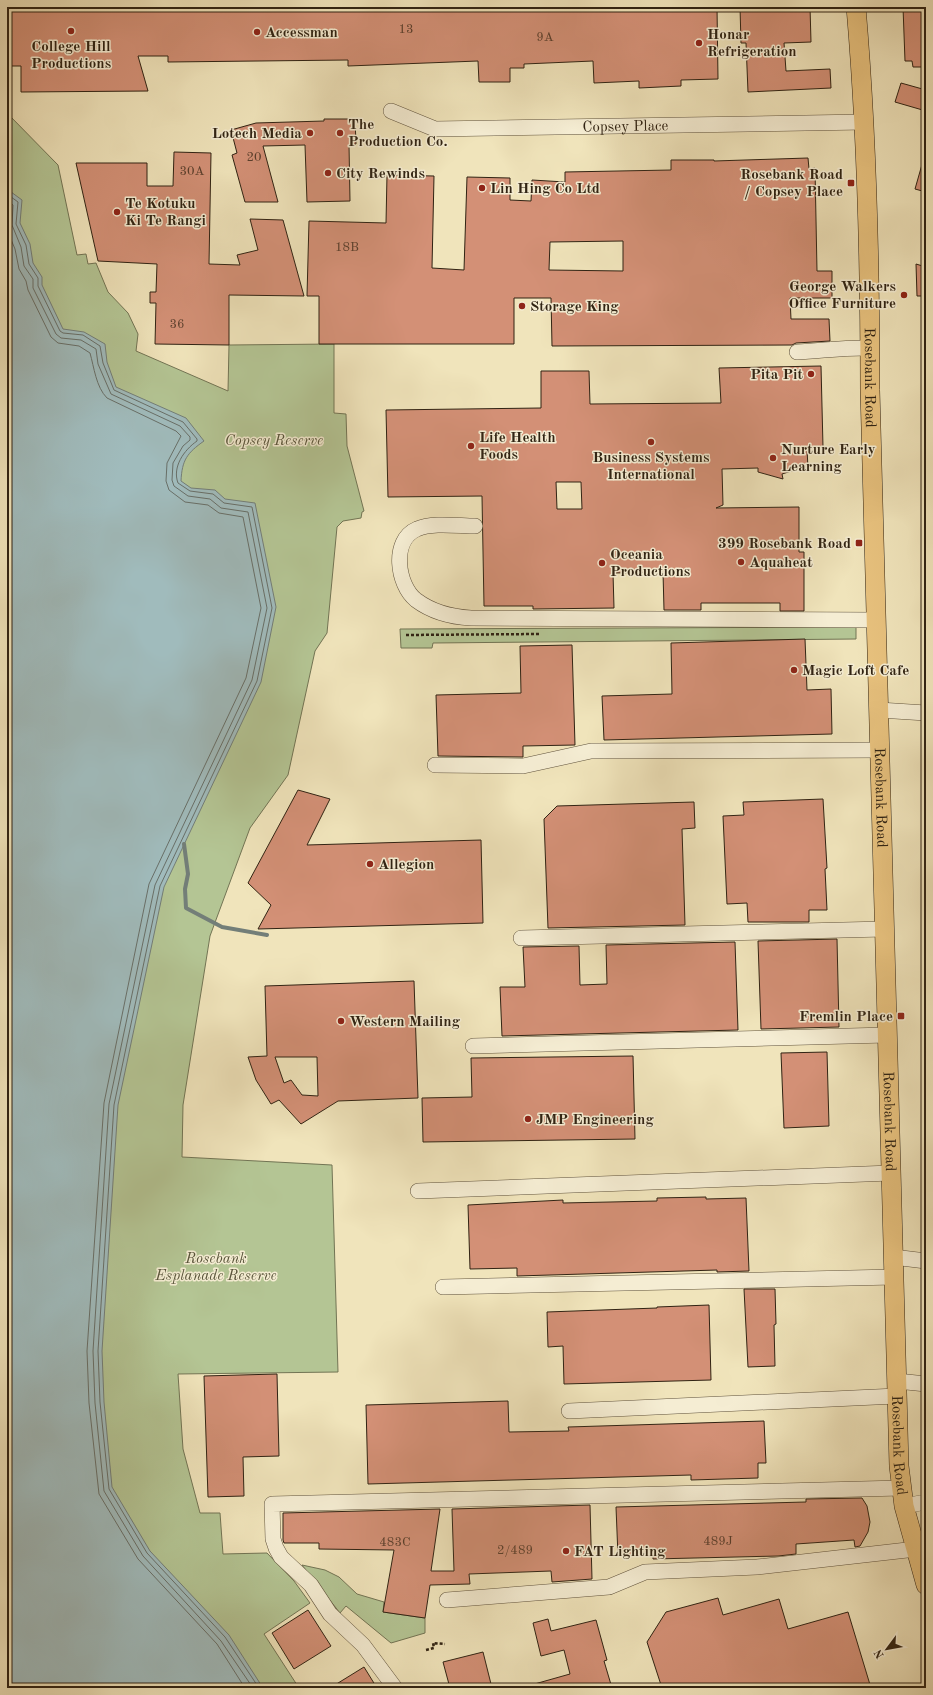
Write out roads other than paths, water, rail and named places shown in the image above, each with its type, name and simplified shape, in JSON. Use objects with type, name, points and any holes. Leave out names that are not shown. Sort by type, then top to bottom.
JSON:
[{"type":"main road","name":"Rosebank Road","points":[[856,7],[864,122],[897,1388],[902,1497],[926,1585]]},
{"type":"street","name":"Copsey Place","points":[[391,110],[436,129],[864,122]]},
{"type":"street","points":[[797,352],[821,351],[851,347],[870,348]]},
{"type":"street","points":[[475,526],[428,526],[416,529],[404,540],[400,546],[402,578],[408,590],[416,600],[429,608],[453,617],[471,618],[876,620]]},
{"type":"street","points":[[879,710],[926,713]]},
{"type":"street","points":[[435,765],[524,766],[591,751],[880,750]]},
{"type":"street","points":[[521,938],[884,929]]},
{"type":"street","points":[[474,1046],[887,1035]]},
{"type":"street","points":[[418,1190],[891,1173]]},
{"type":"street","points":[[893,1257],[926,1261]]},
{"type":"street","points":[[443,1287],[894,1277]]},
{"type":"street","points":[[569,1411],[897,1388],[926,1384]]},
{"type":"street","points":[[395,1688],[363,1644],[330,1614],[310,1585],[281,1557],[273,1539],[272,1504],[902,1497],[926,1502]]},
{"type":"street","points":[[447,1600],[608,1587],[645,1572],[757,1567],[916,1549]]},
{"type":"water","points":[[7,189],[22,200],[20,223],[30,244],[33,263],[42,277],[42,285],[63,329],[84,332],[105,344],[107,362],[116,387],[186,418],[204,441],[193,449],[186,458],[181,481],[191,488],[215,490],[225,499],[255,503],[276,607],[261,682],[164,887],[118,1105],[102,1351],[104,1402],[112,1487],[150,1551],[229,1635],[263,1688],[7,1688]]},
{"type":"waterway","points":[[184,844],[188,874],[185,889],[186,908],[222,927],[267,935]]},
{"type":"place","name":"College Hill Productions","points":[[71,31]]},
{"type":"place","name":"Accessman","points":[[257,32]]},
{"type":"place","name":"Honar Refrigeration","points":[[699,43]]},
{"type":"place","name":"Lotech Media","points":[[310,133]]},
{"type":"place","name":"The Production Co.","points":[[340,133]]},
{"type":"place","name":"City Rewinds","points":[[328,173]]},
{"type":"place","name":"Rosebank Road / Copsey Place","points":[[851,183]]},
{"type":"place","name":"Lin Hing Co Ltd","points":[[482,188]]},
{"type":"place","name":"Te Kotuku Ki Te Rangi","points":[[117,212]]},
{"type":"place","name":"George Walkers Office Furniture","points":[[904,295]]},
{"type":"place","name":"Storage King","points":[[522,306]]},
{"type":"place","name":"Pita Pit","points":[[811,374]]},
{"type":"place","name":"Business Systems International","points":[[651,442]]},
{"type":"place","name":"Life Health Foods","points":[[471,446]]},
{"type":"place","name":"Nurture Early Learning","points":[[773,458]]},
{"type":"place","name":"399 Rosebank Road","points":[[859,543]]},
{"type":"place","name":"Aquaheat","points":[[741,562]]},
{"type":"place","name":"Oceania Productions","points":[[602,563]]},
{"type":"place","name":"Magic Loft Cafe","points":[[794,670]]},
{"type":"place","name":"Allegion","points":[[370,864]]},
{"type":"place","name":"Fremlin Place","points":[[901,1016]]},
{"type":"place","name":"Western Mailing","points":[[341,1021]]},
{"type":"place","name":"JMP Engineering","points":[[528,1119]]},
{"type":"place","name":"FAT Lighting","points":[[566,1551]]},
{"type":"park label","name":"Copsey Reserve","points":[[274,440]]},
{"type":"park label","name":"Rosebank Esplanade Reserve","points":[[216,1266]]}]
